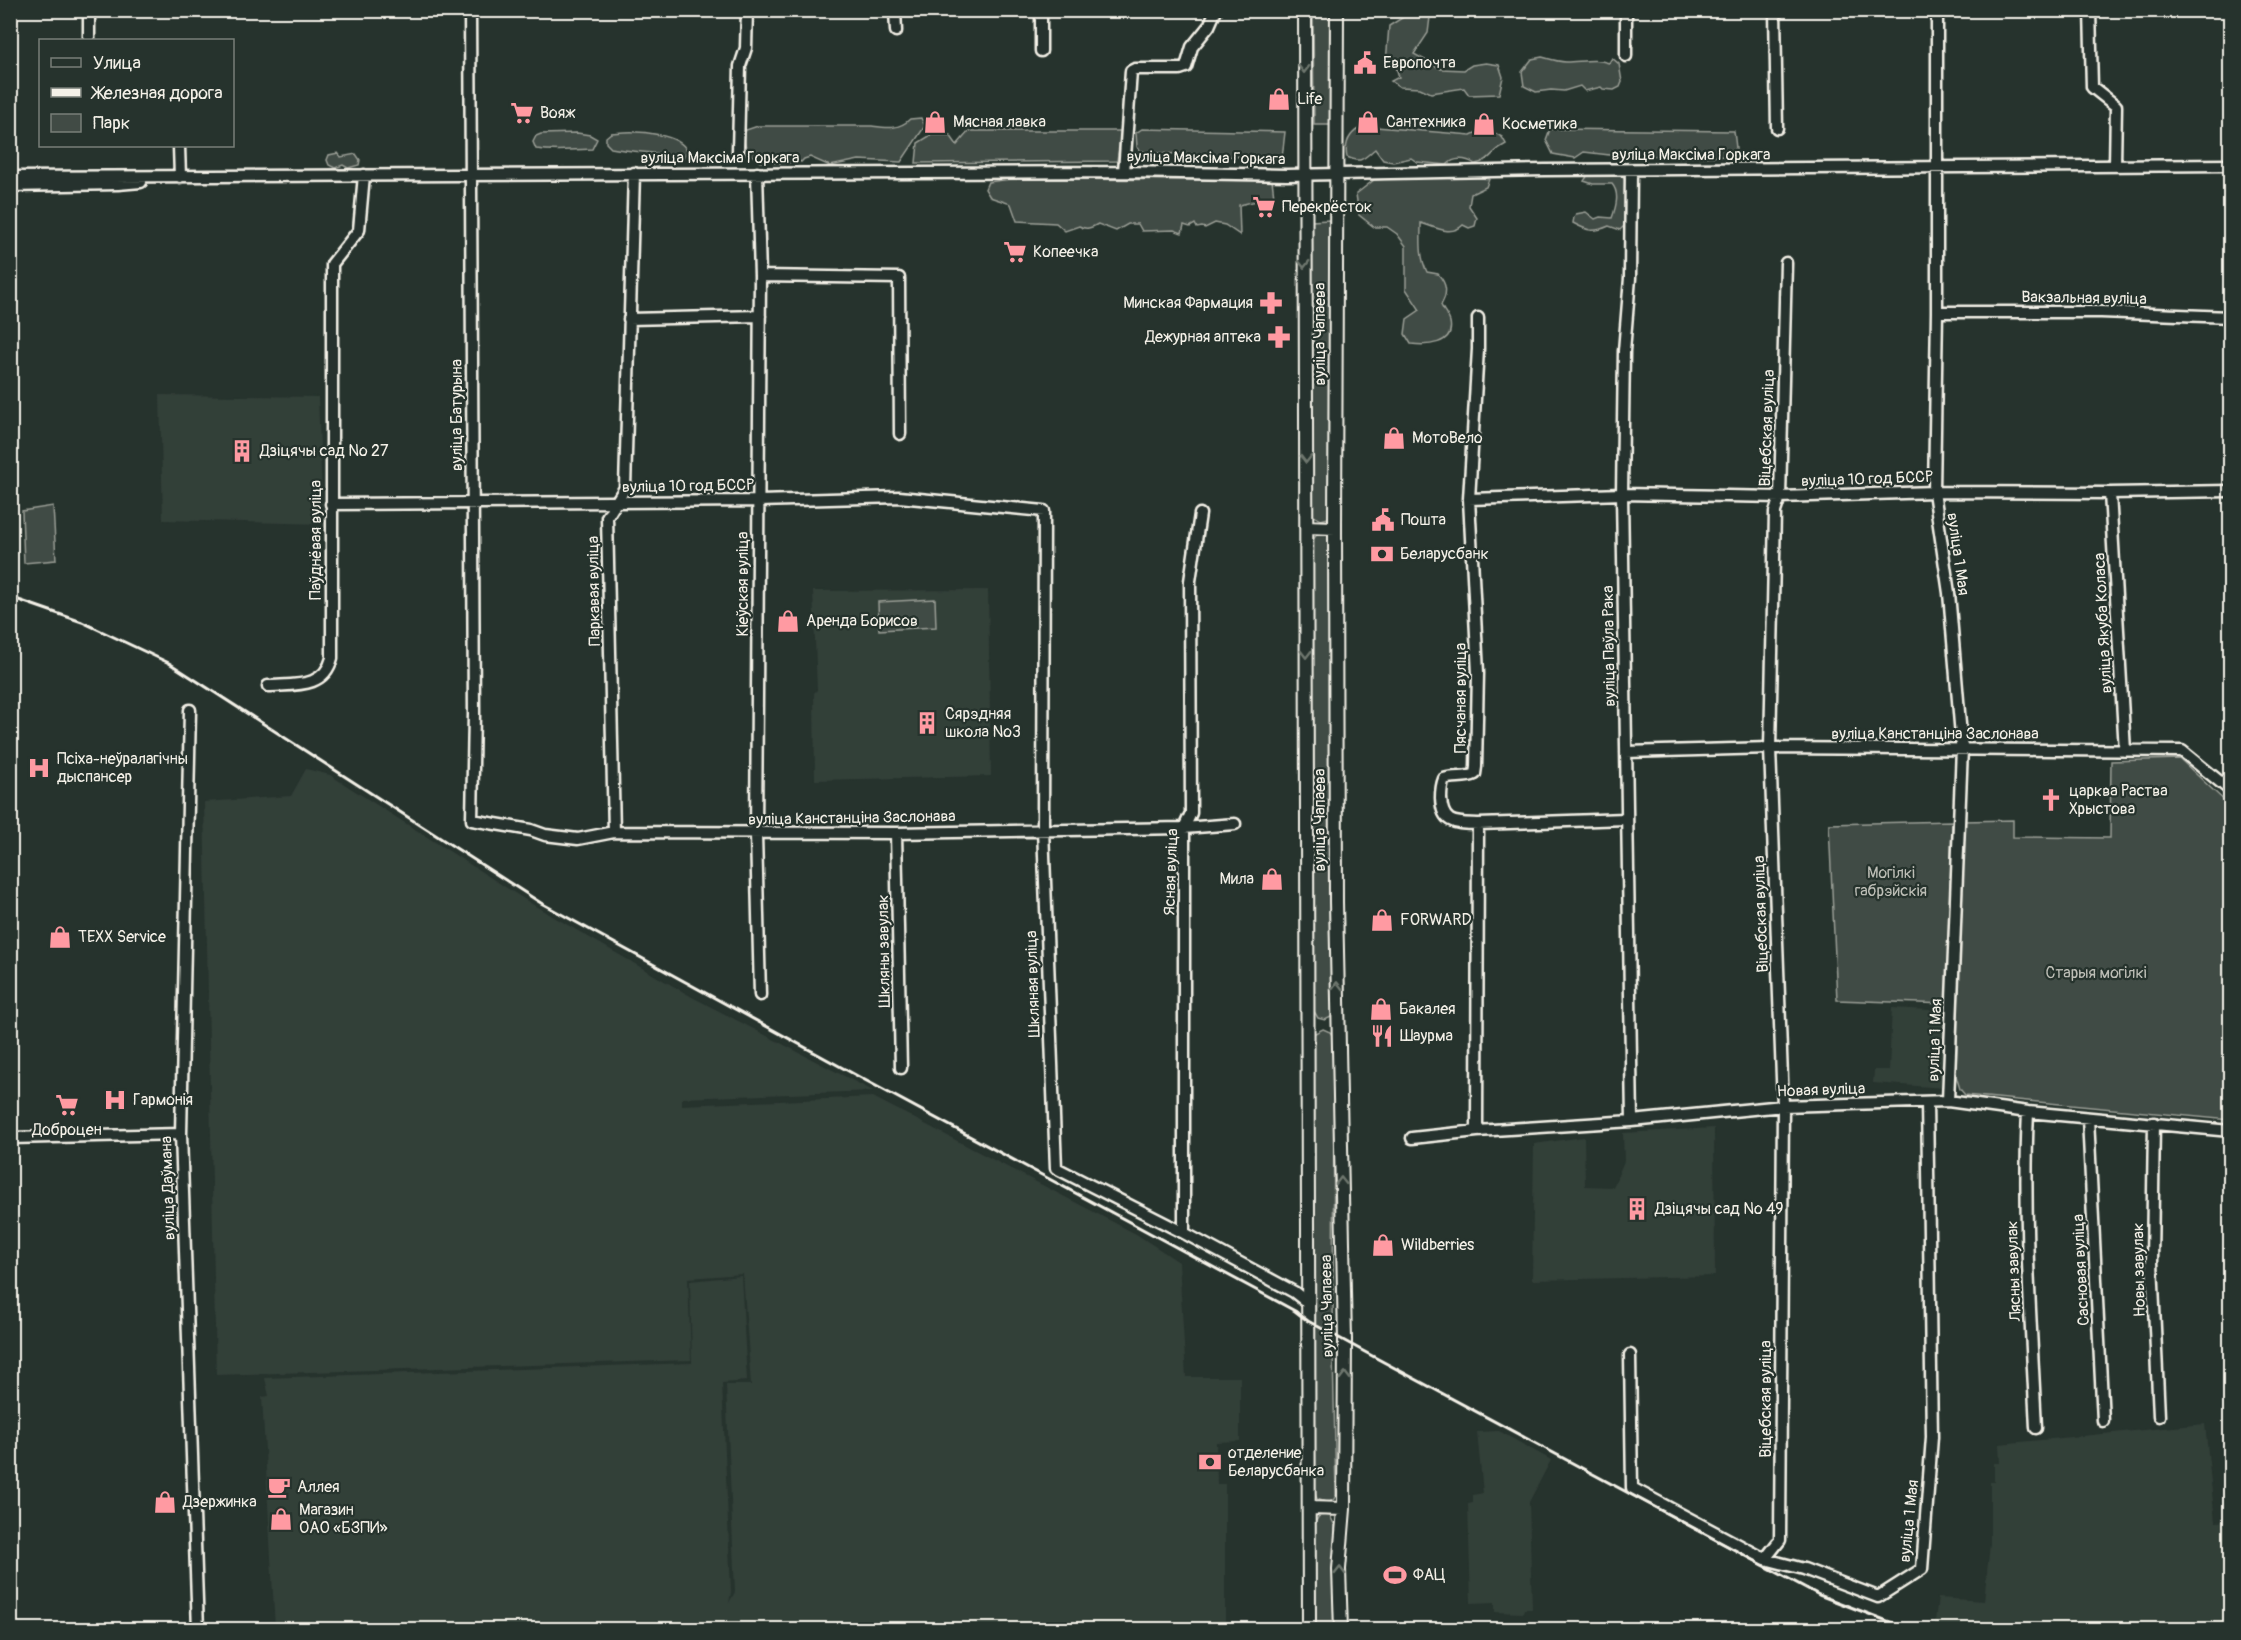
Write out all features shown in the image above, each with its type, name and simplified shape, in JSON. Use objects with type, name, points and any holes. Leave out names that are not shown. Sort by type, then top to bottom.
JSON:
[{"type":"main road","name":"вуліца Чапаева","points":[[1305,10],[1309,1629]]},
{"type":"main road","name":"вуліца Чапаева","points":[[1336,10],[1337,936],[1345,1340],[1344,1509],[1340,1569],[1341,1629]]},
{"type":"main road","points":[[1306,527],[1335,528]]},
{"type":"main road","points":[[1309,1508],[1344,1509]]},
{"type":"street","name":"вуліца Батурына","points":[[470,10],[474,714],[472,820]]},
{"type":"street","points":[[738,152],[740,66],[746,48],[747,10]]},
{"type":"street","points":[[895,10],[896,31]]},
{"type":"street","points":[[1041,10],[1041,51]]},
{"type":"street","points":[[1124,172],[1131,71],[1186,67],[1192,46],[1209,26],[1216,10]]},
{"type":"street","points":[[1626,10],[1626,56]]},
{"type":"street","points":[[1775,10],[1778,128]]},
{"type":"street","name":"вуліца 1 Мая","points":[[1937,10],[1937,312],[1934,492],[1949,593],[1962,748],[1948,1101]]},
{"type":"street","points":[[2090,10],[2092,87],[2116,106],[2115,166]]},
{"type":"street","points":[[89,14],[89,39]]},
{"type":"street","points":[[179,147],[180,177]]},
{"type":"street","name":"вуліца Максіма Горкага","points":[[10,177],[1124,172],[1336,175],[2230,165]]},
{"type":"street","name":"вуліца Паўла Рака","points":[[1631,170],[1630,278],[1624,351],[1622,494],[1632,1121]]},
{"type":"street","name":"Паркавая вуліца","points":[[614,832],[607,517],[625,488],[634,173]]},
{"type":"street","name":"Кіеўская вуліца","points":[[757,173],[760,316],[756,834],[760,995]]},
{"type":"street","name":"Паўднёвая вуліца","points":[[268,686],[315,682],[330,667],[332,658],[332,264],[358,230],[364,175]]},
{"type":"street","name":"вуліца Максіма Горкага","points":[[10,186],[118,184],[180,177]]},
{"type":"street","name":"Віцебская вуліца","points":[[1765,1559],[1780,1540],[1783,1106],[1770,748],[1775,512],[1780,497],[1786,263]]},
{"type":"street","points":[[760,276],[899,278],[900,434]]},
{"type":"street","name":"Вакзальная вуліца","points":[[1937,312],[2101,312],[2230,317]]},
{"type":"street","points":[[629,319],[760,316]]},
{"type":"street","name":"Пясчаная вуліца","points":[[1478,318],[1469,500],[1478,673],[1476,767],[1475,774],[1468,777],[1450,776],[1444,779],[1441,786],[1441,807],[1445,817],[1455,823],[1478,824]]},
{"type":"street","name":"вуліца 10 год БССР","points":[[1469,500],[1622,494],[1780,497],[1934,492],[2230,491]]},
{"type":"street","name":"вуліца Якуба Коласа","points":[[2110,493],[2125,751]]},
{"type":"street","name":"вуліца 10 год БССР","points":[[331,504],[759,501],[899,497],[1044,511]]},
{"type":"street","name":"Шкляная вуліца","points":[[1044,511],[1043,829],[1056,1168],[1184,1233],[1294,1292],[1308,1303]]},
{"type":"street","name":"Ясная вуліца","points":[[1184,1233],[1184,828],[1191,813],[1190,582],[1200,514]]},
{"type":"street","name":"вуліца Даўмана","points":[[190,710],[181,1134],[198,1629]]},
{"type":"street","name":"вуліца Канстанціна Заслонава","points":[[1626,752],[1770,748],[2182,751],[2230,790]]},
{"type":"street","points":[[1477,1131],[1478,824],[1626,819]]},
{"type":"street","name":"вуліца Канстанціна Заслонава","points":[[472,820],[531,830],[545,835],[578,839],[614,832],[896,833],[1184,828],[1235,824]]},
{"type":"street","name":"Шкляны завулак","points":[[896,833],[901,1068]]},
{"type":"street","name":"Новая вуліца","points":[[1412,1138],[1477,1131],[1632,1121],[1783,1106],[1948,1101],[2028,1112],[2230,1131]]},
{"type":"street","name":"вуліца 1 Мая","points":[[1765,1559],[1804,1569],[1878,1597],[1922,1569],[1932,1437],[1927,1102]]},
{"type":"street","name":"Лясны завулак","points":[[2028,1112],[2025,1172],[2036,1428]]},
{"type":"street","name":"Сасновая вуліца","points":[[2088,1118],[2103,1420]]},
{"type":"street","name":"Новы завулак","points":[[2154,1123],[2152,1262],[2160,1416]]},
{"type":"street","points":[[10,1138],[181,1134]]},
{"type":"street","points":[[1630,1355],[1632,1488],[1765,1559]]},
{"type":"shaded area","points":[[160,395],[318,397],[323,524],[163,520]]},
{"type":"shaded area","points":[[988,590],[991,776],[815,780],[814,693],[817,690],[813,591]]},
{"type":"shaded area","points":[[306,769],[330,775],[535,906],[692,997],[873,1091],[682,1098],[682,1105],[873,1097],[1136,1234],[1179,1262],[1186,1377],[1240,1377],[1240,1441],[1216,1442],[1217,1484],[1225,1484],[1225,1629],[275,1629],[262,1397],[269,1396],[265,1378],[692,1363],[690,1281],[741,1276],[747,1381],[722,1383],[731,1592],[729,1603],[735,1592],[726,1385],[751,1385],[743,1274],[688,1278],[691,1360],[216,1375],[204,802],[291,796]]},
{"type":"shaded area","points":[[1892,1008],[1947,1011],[1945,1088],[1873,1083],[1874,1070],[1889,1070]]},
{"type":"shaded area","points":[[1714,1128],[1715,1276],[1532,1280],[1534,1144],[1584,1137],[1585,1186],[1613,1187],[1624,1161],[1623,1133]]},
{"type":"shaded area","points":[[2205,1424],[2215,1522],[2230,1521],[2230,1629],[2218,1629],[2217,1626],[2202,1629],[2200,1624],[2177,1630],[1934,1629],[1938,1598],[1984,1601],[1990,1544],[1990,1482],[1994,1482],[1994,1463],[2000,1463],[1999,1444]]},
{"type":"shaded area","points":[[1499,1431],[1551,1460],[1529,1502],[1532,1609],[1524,1609],[1523,1613],[1495,1612],[1495,1602],[1471,1603],[1468,1504],[1473,1503],[1473,1495],[1483,1493],[1477,1432]]},
{"type":"green space","points":[[1313,11],[1334,11],[1334,125],[1314,125]]},
{"type":"green space","points":[[1405,16],[1430,17],[1428,33],[1414,54],[1441,69],[1464,70],[1472,65],[1486,63],[1499,65],[1503,77],[1499,94],[1469,95],[1464,88],[1431,93],[1420,88],[1400,87],[1391,81],[1399,77],[1396,67],[1386,63],[1389,26]]},
{"type":"green space","points":[[1542,57],[1563,62],[1593,60],[1609,63],[1612,58],[1619,64],[1622,82],[1620,87],[1614,90],[1601,87],[1585,91],[1580,86],[1564,91],[1536,92],[1524,86],[1522,72],[1532,59]]},
{"type":"green space","points":[[921,118],[925,126],[901,162],[859,160],[830,166],[810,157],[801,162],[793,158],[789,163],[774,163],[771,160],[760,162],[749,152],[744,140],[746,130],[758,126],[893,127],[902,125],[910,119]]},
{"type":"green space","points":[[1364,126],[1471,135],[1486,128],[1502,137],[1506,144],[1489,158],[1475,164],[1460,159],[1447,165],[1417,162],[1411,158],[1393,162],[1383,160],[1375,149],[1360,160],[1347,157],[1346,147],[1349,138]]},
{"type":"green space","points":[[1142,129],[1285,132],[1282,158],[1271,158],[1141,151],[1137,147],[1136,133]]},
{"type":"green space","points":[[1550,129],[1734,131],[1736,148],[1731,156],[1645,155],[1633,158],[1629,151],[1624,151],[1618,156],[1584,152],[1575,158],[1553,154],[1546,140]]},
{"type":"green space","points":[[969,131],[1121,131],[1117,161],[916,163],[918,143],[931,135],[950,135],[957,145]]},
{"type":"green space","points":[[611,133],[649,133],[668,137],[683,145],[687,151],[683,158],[611,148],[606,143],[606,137]]},
{"type":"green space","points":[[541,134],[590,135],[597,139],[592,149],[543,150],[536,149],[533,142],[536,136]]},
{"type":"green space","points":[[338,153],[341,157],[356,154],[360,160],[359,165],[348,168],[343,165],[335,168],[329,165],[327,160],[329,155]]},
{"type":"green space","points":[[1613,173],[1624,178],[1626,184],[1626,224],[1620,230],[1609,226],[1595,230],[1573,223],[1576,214],[1586,212],[1595,219],[1612,218],[1617,196],[1612,184],[1593,184],[1584,181],[1588,175]]},
{"type":"green space","points":[[1444,175],[1451,179],[1460,175],[1489,179],[1486,187],[1471,194],[1469,206],[1477,218],[1475,226],[1469,228],[1463,225],[1458,229],[1448,231],[1421,223],[1423,260],[1427,272],[1438,274],[1445,285],[1446,293],[1441,305],[1449,320],[1450,330],[1444,340],[1424,345],[1411,344],[1405,334],[1407,319],[1420,310],[1406,289],[1406,246],[1397,234],[1387,227],[1374,227],[1359,215],[1356,194],[1374,180]]},
{"type":"green space","points":[[1011,179],[1272,180],[1274,197],[1239,205],[1240,235],[1225,225],[1215,223],[1205,228],[1197,228],[1195,224],[1190,227],[1184,225],[1182,233],[1174,230],[1142,231],[1138,224],[1128,224],[1116,231],[1098,224],[1088,228],[1079,226],[1065,231],[1056,223],[1017,221],[1011,204],[990,197],[985,189],[988,182]]},
{"type":"green space","points":[[1329,220],[1331,515],[1321,520],[1310,514],[1311,221]]},
{"type":"green space","points":[[53,506],[56,560],[24,563],[22,511]]},
{"type":"green space","points":[[1318,533],[1326,533],[1331,540],[1333,1016],[1325,1020],[1318,1018],[1313,1009],[1312,541]]},
{"type":"green space","points":[[935,599],[936,627],[879,630],[878,602]]},
{"type":"green space","name":"Старыя могілкі","points":[[2180,759],[2230,806],[2230,1120],[1965,1095],[1960,1089],[1956,1076],[1964,821],[2013,820],[2013,837],[2110,838],[2111,761]]},
{"type":"green space","name":"Могілкі габрэйскія","points":[[1952,821],[1947,1004],[1837,1000],[1829,824]]},
{"type":"green space","points":[[1323,1029],[1330,1032],[1334,1039],[1333,1354],[1336,1495],[1328,1503],[1317,1499],[1315,1493],[1312,1040],[1315,1033]]},
{"type":"green space","points":[[1319,1516],[1330,1516],[1335,1526],[1336,1629],[1314,1630],[1315,1523]]},
{"type":"railway","points":[[10,597],[82,622],[169,663],[541,903],[1295,1311],[1308,1321],[1363,1351],[1819,1595],[1911,1630]]},
{"type":"place","name":"Европочта","points":[[1365,63]]},
{"type":"place","name":"Life","points":[[1279,99]]},
{"type":"place","name":"Вояж","points":[[522,113]]},
{"type":"place","name":"Мясная лавка","points":[[935,122]]},
{"type":"place","name":"Сантехника","points":[[1368,122]]},
{"type":"place","name":"Косметика","points":[[1484,124]]},
{"type":"place","name":"Перекрёсток","points":[[1264,207]]},
{"type":"place","name":"Копеечка","points":[[1015,252]]},
{"type":"place","name":"Минская Фармация","points":[[1271,303]]},
{"type":"place","name":"Дежурная аптека","points":[[1279,337]]},
{"type":"place","name":"МотоВело","points":[[1394,438]]},
{"type":"place","name":"Дзіцячы сад № 27","points":[[242,451]]},
{"type":"place","name":"Пошта","points":[[1383,520]]},
{"type":"place","name":"Беларусбанк","points":[[1382,554]]},
{"type":"place","name":"Аренда Борисов","points":[[788,621]]},
{"type":"place","name":"Сярэдняя школа №3","points":[[927,723]]},
{"type":"place","name":"Псіха-неўралагічны дыспансер","points":[[39,768]]},
{"type":"place","name":"царква Раства Хрыстова","points":[[2051,800]]},
{"type":"place","name":"Мила","points":[[1272,879]]},
{"type":"place","name":"FORWARD","points":[[1382,920]]},
{"type":"place","name":"TEXX Service","points":[[60,937]]},
{"type":"place","name":"Бакалея","points":[[1381,1009]]},
{"type":"place","name":"Шаурма","points":[[1382,1036]]},
{"type":"place","name":"Гармонія","points":[[115,1100]]},
{"type":"place","name":"Доброцен","points":[[67,1105]]},
{"type":"place","name":"Дзіцячы сад № 49","points":[[1637,1209]]},
{"type":"place","name":"Wildberries","points":[[1383,1245]]},
{"type":"place","name":"отделение Беларусбанка","points":[[1210,1462]]},
{"type":"place","name":"Аллея","points":[[279,1487]]},
{"type":"place","name":"Дзержинка","points":[[165,1502]]},
{"type":"place","name":"Магазин ОАО «БЗПИ»","points":[[281,1519]]},
{"type":"place","name":"ФАЦ","points":[[1395,1575]]}]
